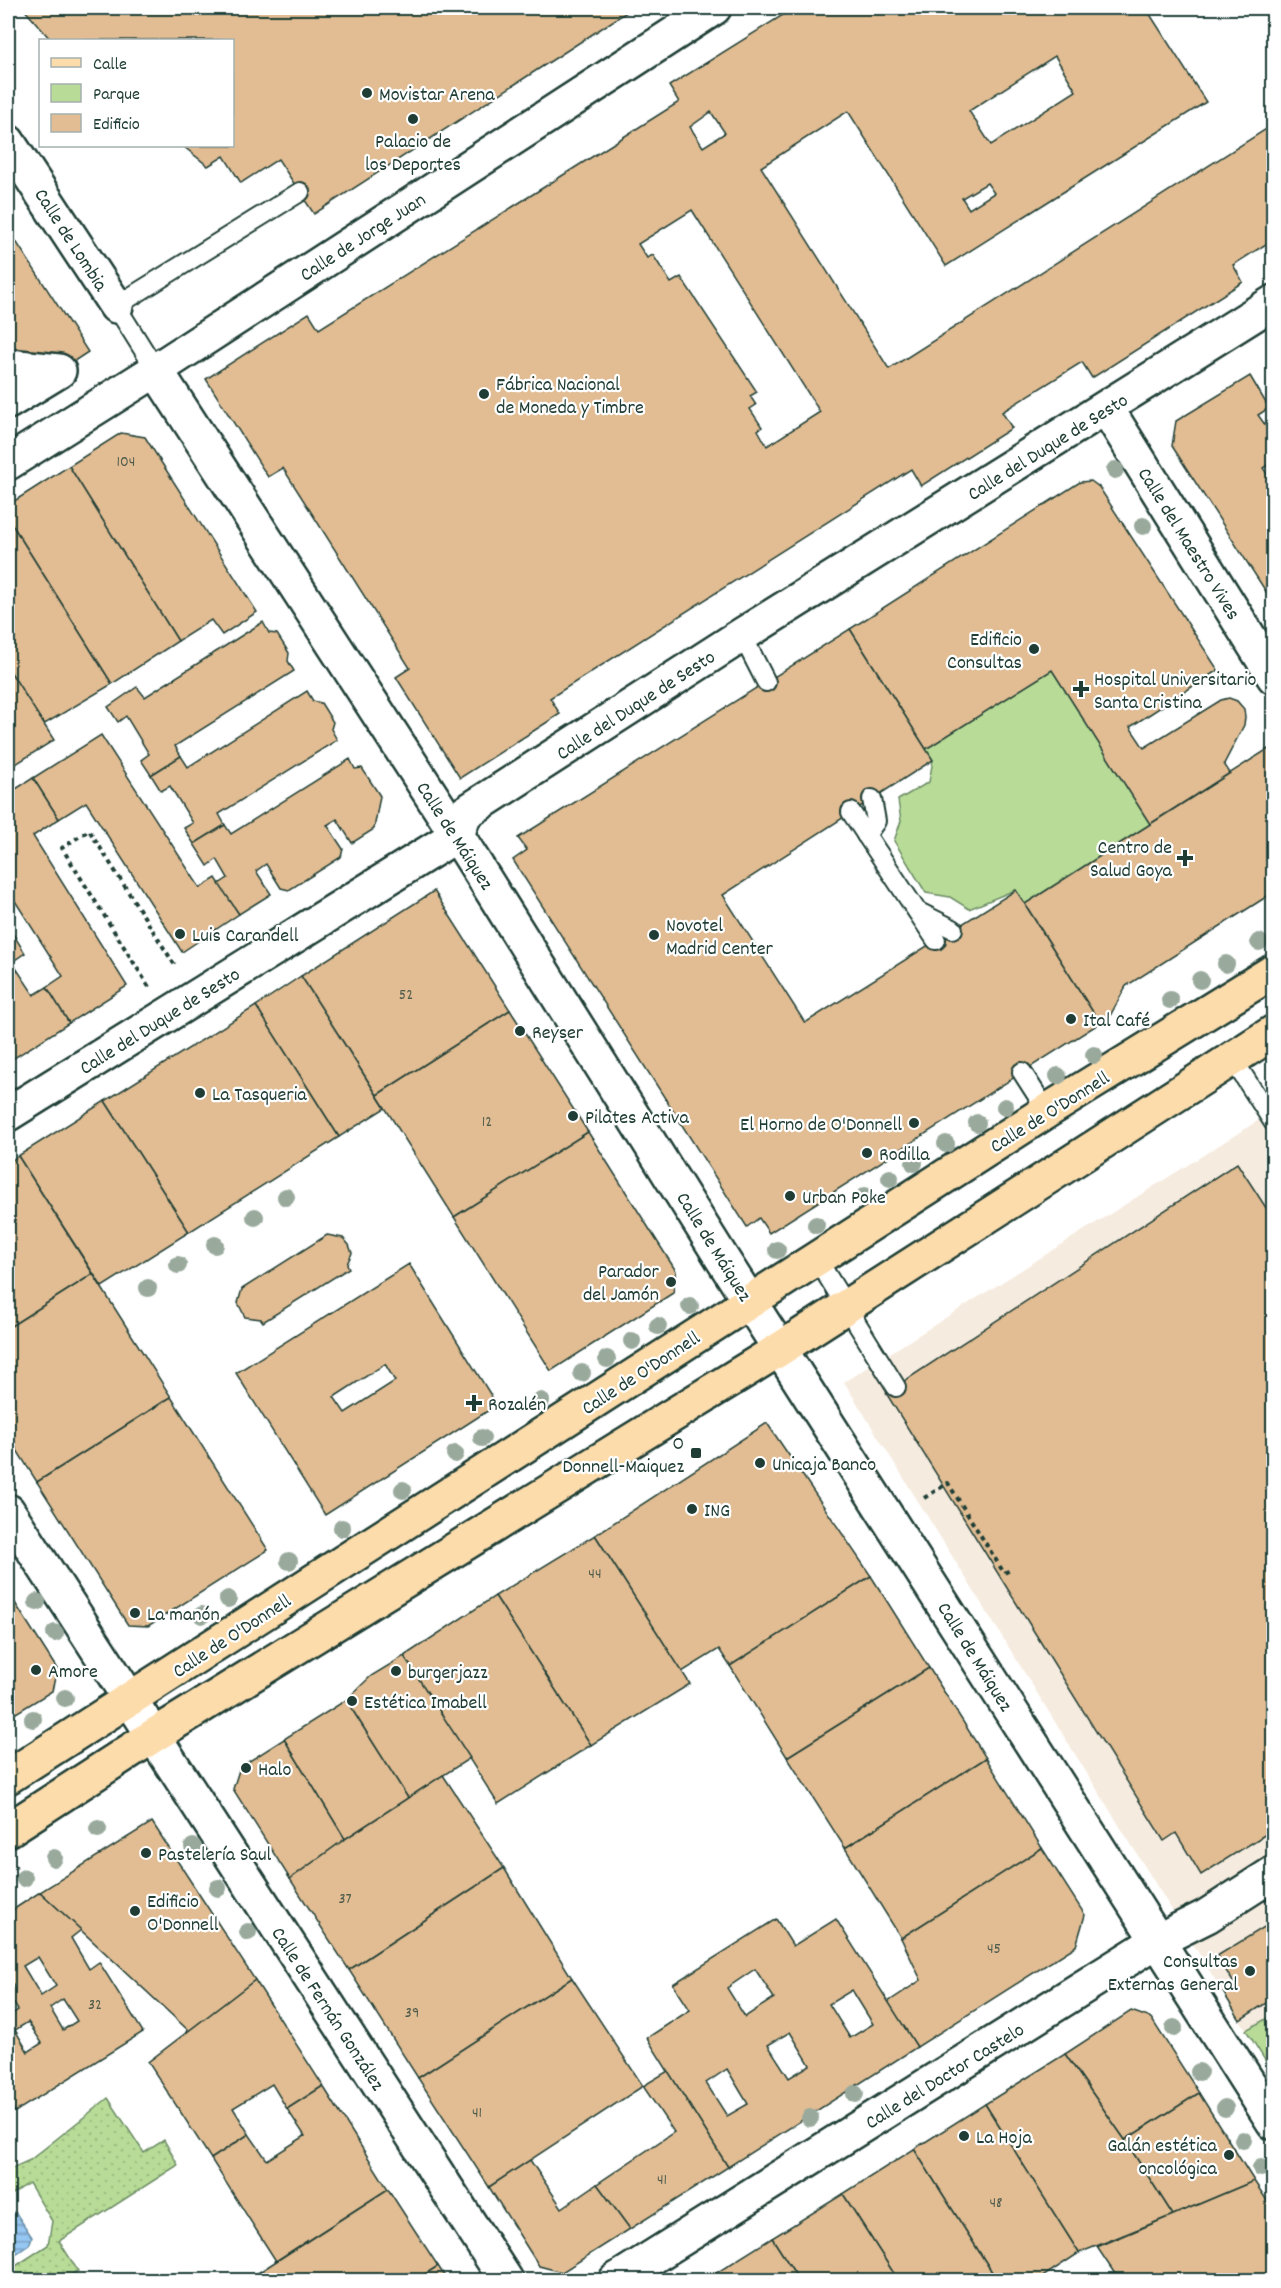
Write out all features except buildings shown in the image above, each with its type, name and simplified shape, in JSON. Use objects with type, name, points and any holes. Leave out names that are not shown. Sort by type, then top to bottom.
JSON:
[{"type":"main road","name":"Calle de O'Donnell","points":[[8,1777],[1047,1111],[1274,971]]},
{"type":"main road","points":[[8,1830],[153,1736],[780,1348],[1274,1032]]},
{"type":"street","name":"Calle de Jorge Juan","points":[[8,462],[156,370],[714,8]]},
{"type":"street","name":"Calle de Lombia","points":[[8,142],[116,306]]},
{"type":"street","name":"Calle del Duque de Sesto","points":[[8,1114],[457,834],[465,813],[742,635],[1274,303]]},
{"type":"street","points":[[8,366],[59,371],[8,402]]},
{"type":"street","name":"Calle de Máiquez","points":[[156,370],[457,834],[750,1301],[1274,2123]]},
{"type":"street","name":"Calle del Maestro Vives","points":[[1107,409],[1274,677]]},
{"type":"street","points":[[8,1511],[129,1701]]},
{"type":"street","name":"Calle de Fernán González","points":[[129,1701],[506,2280]]},
{"type":"street","name":"Calle del Doctor Castelo","points":[[616,2280],[1157,1941],[1207,1916],[1274,1873]]},
{"type":"lane","points":[[156,370],[116,306],[300,192]]},
{"type":"lane","points":[[742,635],[766,682]]},
{"type":"lane","points":[[866,835],[876,821],[872,799]]},
{"type":"lane","points":[[851,812],[936,940]]},
{"type":"lane","points":[[915,910],[952,929]]},
{"type":"lane","points":[[1232,1058],[1274,1123]]},
{"type":"lane","points":[[1023,1072],[1047,1111]]},
{"type":"lane","points":[[817,1259],[896,1387]]},
{"type":"path","points":[[167,1015],[62,848],[89,830],[195,998]]},
{"type":"path","points":[[924,1498],[948,1483],[1004,1573],[1010,1570]]},
{"type":"shaded area","points":[[1259,1120],[1273,1143],[1273,2073],[844,1382]]},
{"type":"green space","points":[[1052,670],[1150,824],[1025,904],[1015,890],[969,909],[950,897],[926,893],[894,841],[901,821],[898,800],[929,782],[933,760],[926,749]]},
{"type":"green space","points":[[1273,2015],[1273,2073],[1246,2030]]},
{"type":"green space","points":[[108,2098],[144,2153],[164,2140],[178,2165],[59,2241],[78,2271],[63,2280],[8,2280],[8,2271],[48,2245],[52,2221],[29,2183],[8,2197],[8,2170],[30,2160]]},
{"type":"water","points":[[8,2210],[16,2213],[32,2237],[29,2245],[8,2259]]},
{"type":"place","name":"Movistar Arena","points":[[367,93]]},
{"type":"place","name":"Palacio de los Deportes","points":[[413,119]]},
{"type":"place","name":"Fábrica Nacional de Moneda y Timbre","points":[[484,394]]},
{"type":"place","name":"Edificio Consultas","points":[[1034,649]]},
{"type":"place","name":"Hospital Universitario Santa Cristina","points":[[1081,689]]},
{"type":"place","name":"Centro de Salud Goya","points":[[1185,858]]},
{"type":"place","name":"Luis Carandell","points":[[180,934]]},
{"type":"place","name":"Novotel Madrid Center","points":[[654,935]]},
{"type":"place","name":"Ital Café","points":[[1071,1019]]},
{"type":"place","name":"Reyser","points":[[520,1031]]},
{"type":"place","name":"La Tasqueria","points":[[200,1093]]},
{"type":"place","name":"Pilates Activa","points":[[573,1116]]},
{"type":"place","name":"El Horno de O'Donnell","points":[[914,1123]]},
{"type":"place","name":"Rodilla","points":[[867,1153]]},
{"type":"place","name":"Urban Poke","points":[[790,1196]]},
{"type":"place","name":"Parador del Jamón","points":[[671,1282]]},
{"type":"place","name":"Rozalén","points":[[474,1403]]},
{"type":"place","name":"O Donnell-Maiquez","points":[[696,1453]]},
{"type":"place","name":"Unicaja Banco","points":[[760,1463]]},
{"type":"place","name":"ING","points":[[692,1509]]},
{"type":"place","name":"La manón","points":[[135,1613]]},
{"type":"place","name":"Amore","points":[[36,1670]]},
{"type":"place","name":"burgerjazz","points":[[396,1671]]},
{"type":"place","name":"Estética Imabell","points":[[352,1701]]},
{"type":"place","name":"Halo","points":[[246,1768]]},
{"type":"place","name":"Pastelería Saul","points":[[146,1853]]},
{"type":"place","name":"Edificio O'Donnell","points":[[135,1911]]},
{"type":"place","name":"Consultas Externas General","points":[[1250,1971]]},
{"type":"place","name":"La Hoja","points":[[964,2136]]},
{"type":"place","name":"Galán estética oncológica","points":[[1229,2155]]}]
